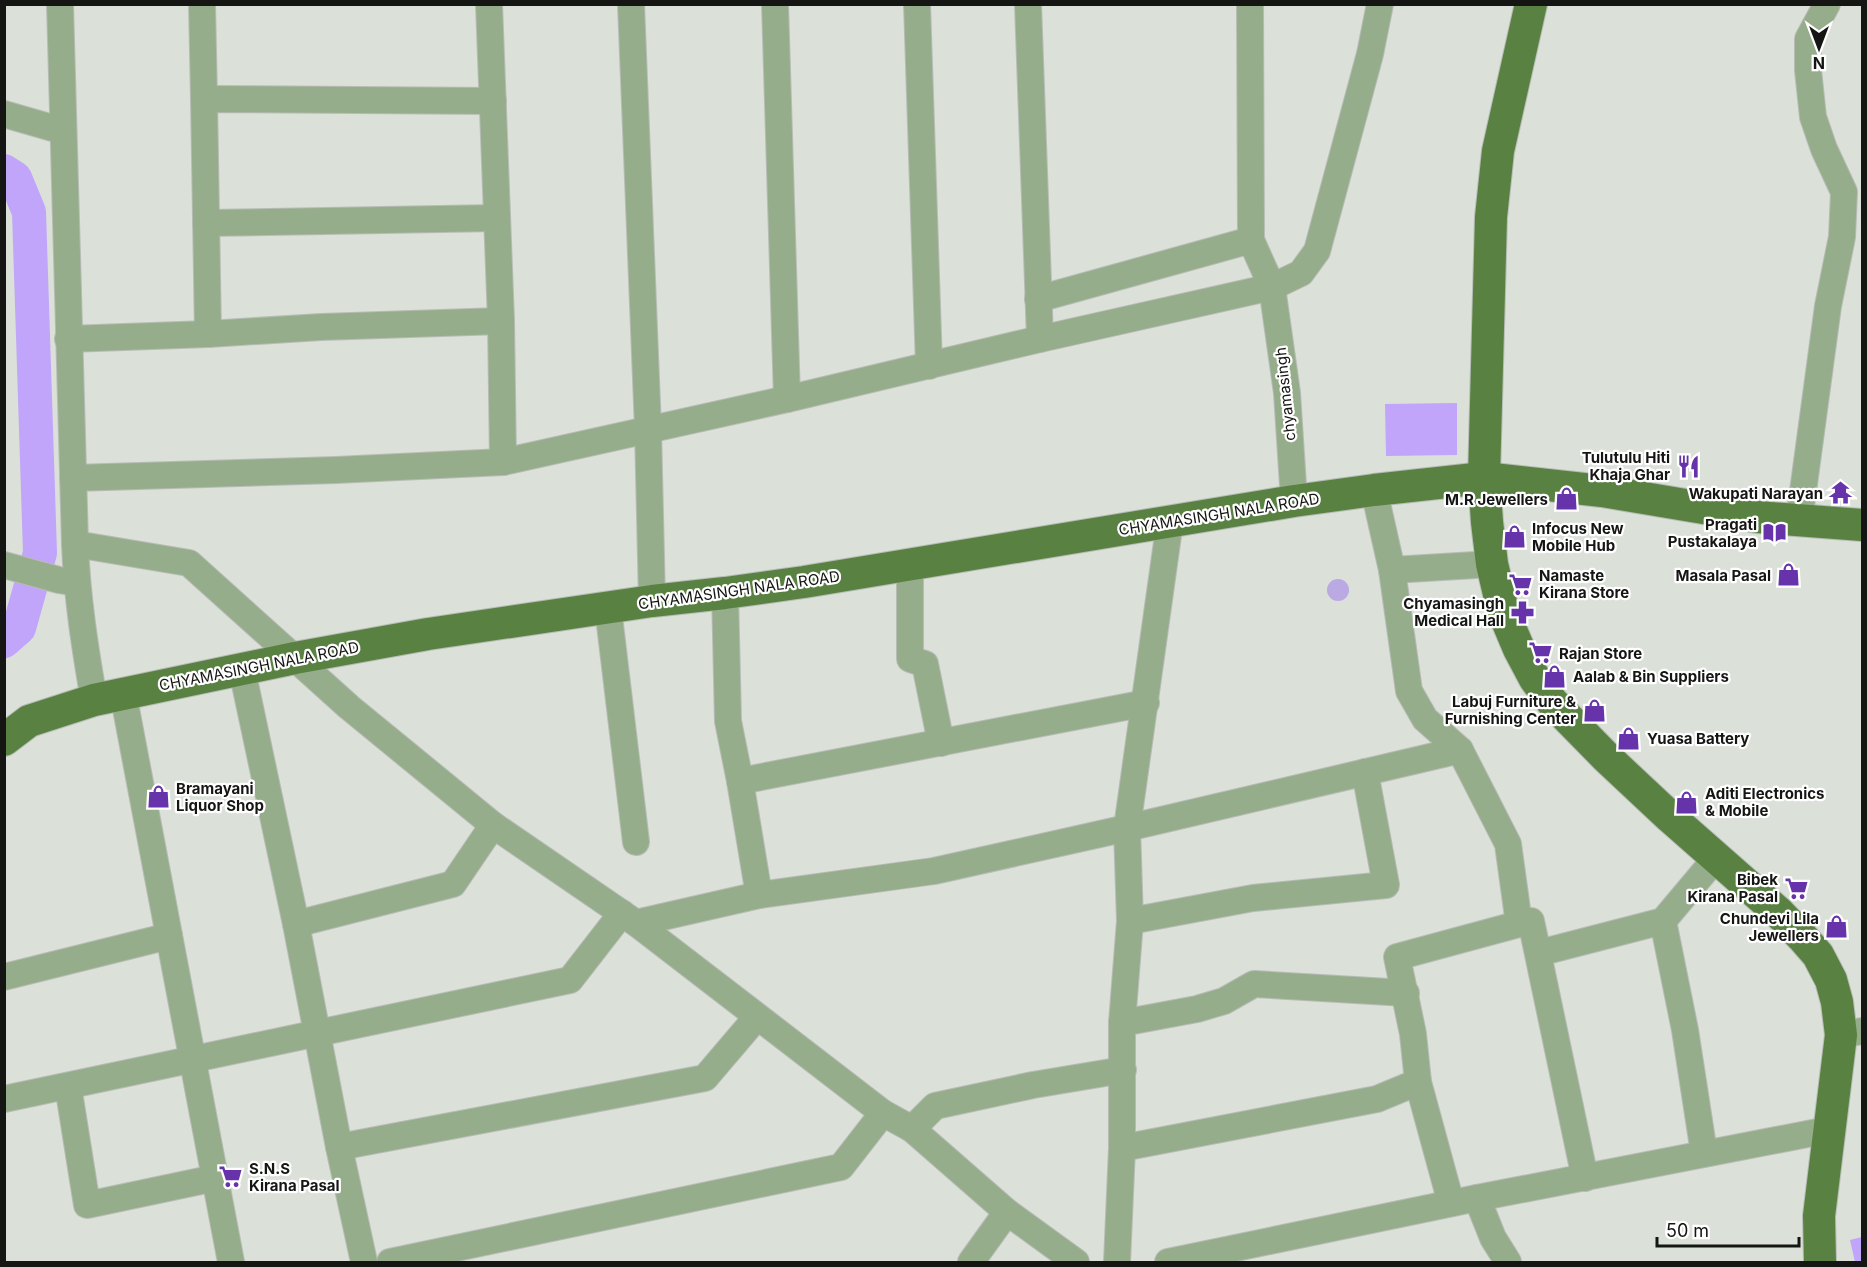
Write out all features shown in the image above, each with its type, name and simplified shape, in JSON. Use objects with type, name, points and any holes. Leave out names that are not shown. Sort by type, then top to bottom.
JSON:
[{"type":"main road","points":[[1531,4],[1498,151],[1491,217],[1484,478],[1492,564],[1503,611],[1519,649],[1535,679],[1553,703],[1613,764],[1779,913],[1818,956],[1831,980],[1837,1002],[1852,1033],[1837,1081],[1828,1130],[1819,1216],[1820,1263]]},
{"type":"main road","name":"CHYAMASINGH NALA ROAD","points":[[4,740],[29,720],[109,696],[295,658],[428,634],[652,601],[725,593],[1374,490],[1484,478],[1602,491],[1716,511],[1799,521],[1863,525]]},
{"type":"street","points":[[60,4],[75,544],[68,581],[83,638],[109,696],[169,936],[231,1263]]},
{"type":"street","points":[[202,4],[208,334]]},
{"type":"street","points":[[489,4],[501,321],[503,462]]},
{"type":"street","points":[[631,4],[648,429],[652,601]]},
{"type":"street","points":[[775,4],[787,399]]},
{"type":"street","points":[[917,4],[929,366]]},
{"type":"street","points":[[1028,4],[1040,339]]},
{"type":"street","points":[[1038,299],[1251,240],[1250,4]]},
{"type":"street","points":[[73,478],[503,462],[1272,287],[1301,273],[1317,251],[1367,65],[1380,4]]},
{"type":"street","points":[[1799,521],[1828,306],[1853,191],[1824,149],[1814,117],[1808,70],[1808,39],[1827,4]]},
{"type":"street","points":[[204,99],[493,101]]},
{"type":"street","points":[[4,114],[63,131]]},
{"type":"street","points":[[206,223],[497,218]]},
{"type":"street","name":"chyamasingh","points":[[1251,240],[1272,287],[1287,393],[1294,501]]},
{"type":"street","points":[[68,339],[501,321]]},
{"type":"street","points":[[1374,490],[1392,570],[1409,691],[1425,719],[1460,750],[1508,844],[1519,924]]},
{"type":"street","points":[[1117,1263],[1122,1148],[1122,1023],[1130,921],[1127,828],[1170,521]]},
{"type":"street","points":[[75,544],[189,563],[349,707],[494,825],[629,918],[883,1113],[912,1129],[1007,1212],[1076,1263]]},
{"type":"street","points":[[910,564],[910,660],[925,664],[941,743]]},
{"type":"street","points":[[1392,570],[1492,564]]},
{"type":"street","points":[[10,567],[68,581]]},
{"type":"street","points":[[725,593],[729,721],[759,895]]},
{"type":"street","points":[[608,608],[636,842]]},
{"type":"street","points":[[242,670],[364,1263]]},
{"type":"street","points":[[740,781],[1146,703]]},
{"type":"street","points":[[4,1100],[570,980],[629,918],[759,895],[934,871],[1460,750]]},
{"type":"street","points":[[1130,921],[1253,898],[1386,885],[1365,772]]},
{"type":"street","points":[[296,924],[453,884],[494,825]]},
{"type":"street","points":[[1539,953],[1663,921],[1716,858]]},
{"type":"street","points":[[1451,1203],[1419,1082],[1406,993],[1397,957],[1531,921],[1586,1178]]},
{"type":"street","points":[[1663,921],[1704,1153]]},
{"type":"street","points":[[4,976],[169,936]]},
{"type":"street","points":[[1122,1023],[1224,1001],[1254,984],[1406,993]]},
{"type":"street","points":[[339,1147],[705,1078],[757,1017]]},
{"type":"street","points":[[912,1129],[935,1106],[1033,1085],[1123,1070]]},
{"type":"street","points":[[1122,1148],[1377,1099],[1419,1082]]},
{"type":"street","points":[[68,1086],[87,1205],[215,1178]]},
{"type":"street","points":[[390,1263],[841,1167],[883,1113]]},
{"type":"street","points":[[1168,1263],[1451,1203],[1828,1130]]},
{"type":"street","points":[[1477,1198],[1493,1238],[1508,1263]]},
{"type":"street","points":[[970,1263],[1007,1212]]},
{"type":"shaded area","points":[[1457,403],[1457,455],[1386,456],[1385,404]]},
{"type":"shaded area","points":[[1338,579],[1346,582],[1349,590],[1346,598],[1338,601],[1330,598],[1327,590],[1330,582]]},
{"type":"shaded area","points":[[1862,1237],[1862,1262],[1855,1262],[1850,1240]]},
{"type":"waterway","points":[[4,171],[15,178],[29,212],[40,553],[19,628],[4,641]]},
{"type":"place","name":"Tulutulu Hiti Khaja Ghar","points":[[1688,466]]},
{"type":"place","name":"Wakupati Narayan","points":[[1841,493]]},
{"type":"place","name":"M.R Jewellers","points":[[1566,499]]},
{"type":"place","name":"Pragati Pustakalaya","points":[[1775,533]]},
{"type":"place","name":"Infocus New Mobile Hub","points":[[1514,537]]},
{"type":"place","name":"Masala Pasal","points":[[1789,575]]},
{"type":"place","name":"Namaste Kirana Store","points":[[1521,584]]},
{"type":"place","name":"Chyamasingh Medical Hall","points":[[1522,612]]},
{"type":"place","name":"Rajan Store","points":[[1541,653]]},
{"type":"place","name":"Aalab & Bin Suppliers","points":[[1555,676]]},
{"type":"place","name":"Labuj Furniture & Furnishing Center","points":[[1594,710]]},
{"type":"place","name":"Yuasa Battery","points":[[1629,738]]},
{"type":"place","name":"Bramayani Liquor Shop","points":[[158,797]]},
{"type":"place","name":"Aditi Electronics & Mobile","points":[[1687,802]]},
{"type":"place","name":"Bibek Kirana Pasal","points":[[1796,888]]},
{"type":"place","name":"Chundevi Lila Jewellers","points":[[1837,927]]},
{"type":"place","name":"S.N.S Kirana Pasal","points":[[231,1177]]}]
